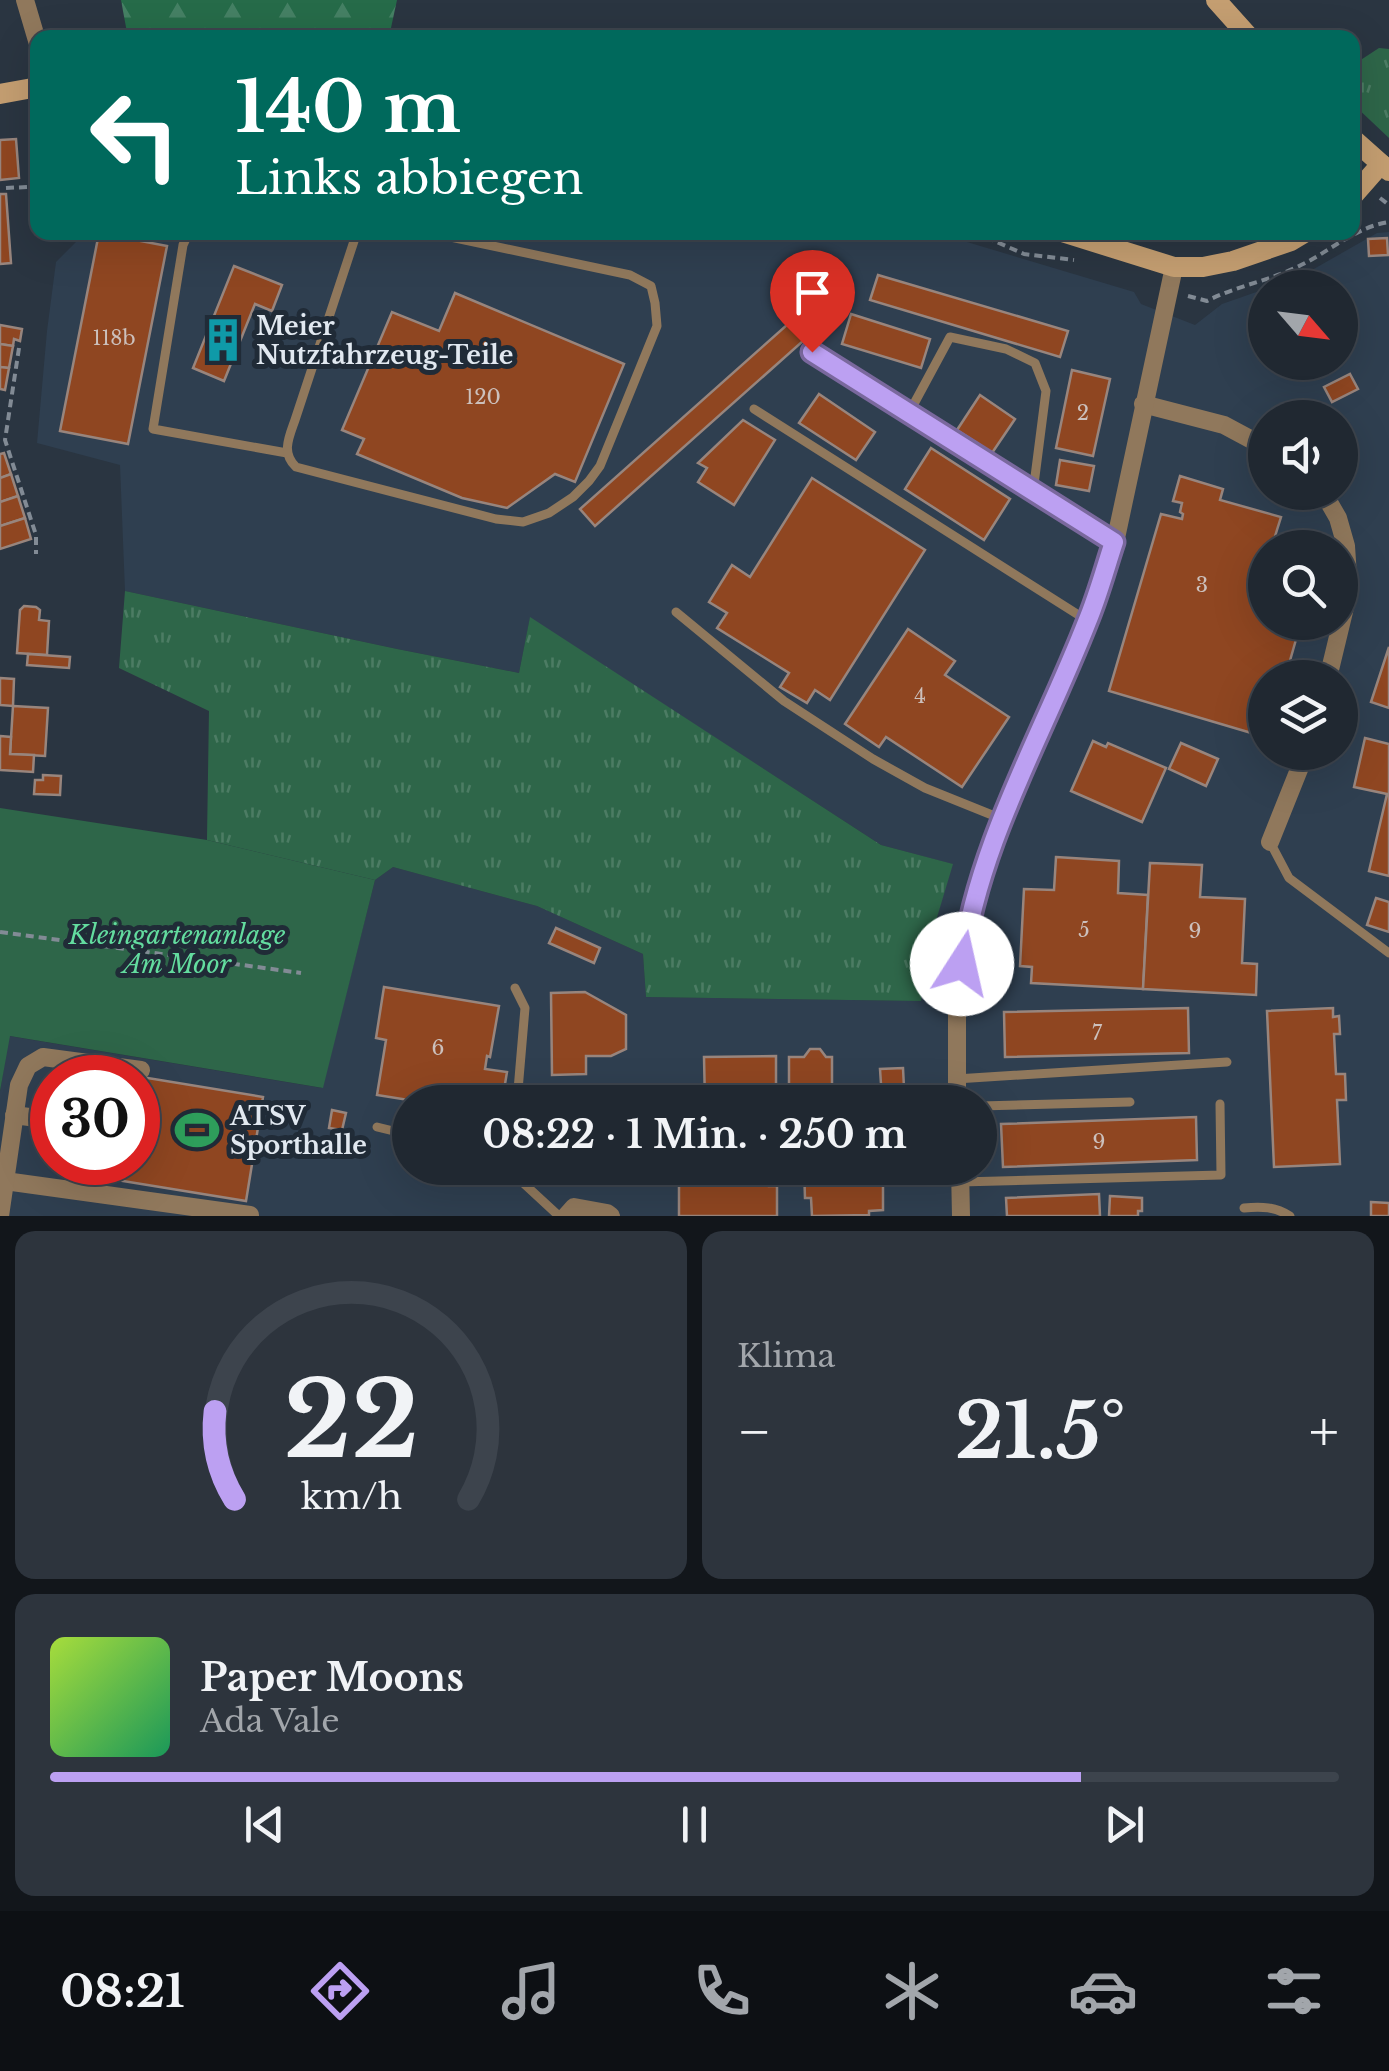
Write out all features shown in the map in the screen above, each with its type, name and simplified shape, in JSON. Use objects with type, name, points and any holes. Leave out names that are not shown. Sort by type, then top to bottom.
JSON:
[{"type":"street","points":[[24,0],[34,30]]},
{"type":"street","points":[[1216,0],[1243,30]]},
{"type":"street","points":[[0,94],[30,88]]},
{"type":"street","points":[[1360,145],[1385,168],[1360,191]]},
{"type":"street","points":[[1088,240],[1174,267],[1232,262],[1294,240]]},
{"type":"street","points":[[956,1085],[957,1002],[967,927],[1002,819],[1088,620],[1114,542],[1174,267]]},
{"type":"street","points":[[1143,404],[1224,425],[1248,438]]},
{"type":"street","points":[[1332,660],[1349,591],[1346,546],[1333,510]]},
{"type":"street","points":[[1270,842],[1299,770]]},
{"type":"street","points":[[0,1216],[19,1085],[30,1065]]},
{"type":"street","points":[[14,1114],[30,1117]]},
{"type":"street","points":[[5,1181],[250,1215]]},
{"type":"street","points":[[960,1185],[961,1216]]},
{"type":"street","points":[[562,1216],[574,1207],[611,1216]]},
{"type":"lane","points":[[185,240],[153,428],[288,453]]},
{"type":"lane","points":[[354,240],[286,447],[288,460],[296,467],[496,520],[523,522],[573,498],[600,466],[657,326],[656,303],[651,286],[630,275],[466,240]]},
{"type":"lane","points":[[909,414],[950,337],[1006,349],[1035,363],[1046,391],[1033,492]]},
{"type":"lane","points":[[812,352],[1114,542]]},
{"type":"lane","points":[[754,409],[1088,620]]},
{"type":"lane","points":[[676,612],[784,701],[873,758],[925,788],[1002,819]]},
{"type":"lane","points":[[1270,842],[1289,878],[1389,953]]},
{"type":"lane","points":[[515,988],[525,1008],[518,1085]]},
{"type":"lane","points":[[956,1079],[1227,1062]]},
{"type":"lane","points":[[997,1106],[1130,1102]]},
{"type":"lane","points":[[997,1175],[1221,1175],[1220,1104]]},
{"type":"lane","points":[[376,1127],[392,1131]]},
{"type":"lane","points":[[528,1185],[562,1216]]},
{"type":"lane","points":[[1244,1208],[1278,1209],[1290,1216]]},
{"type":"path","points":[[6,188],[30,185]]},
{"type":"path","points":[[19,348],[4,440],[36,536],[36,554]]},
{"type":"path","points":[[0,932],[301,974]]},
{"type":"shaded area","points":[[1389,232],[1389,1216],[0,1216],[0,1091],[9,1036],[123,1055],[30,1055],[30,1185],[160,1185],[160,1061],[322,1088],[375,880],[393,867],[537,906],[643,954],[646,997],[920,1001],[926,954],[952,864],[881,845],[530,618],[519,673],[125,591],[120,465],[37,443],[56,262],[78,240],[960,240],[1134,292],[1141,304],[1195,325],[1222,304],[1248,295],[1248,380],[1358,380],[1358,270],[1312,270],[1377,233]]},
{"type":"green space","points":[[121,0],[397,0],[391,30],[127,30]]},
{"type":"green space","points":[[1379,48],[1389,49],[1389,138],[1360,111],[1360,60]]},
{"type":"green space","points":[[125,591],[519,673],[530,617],[881,845],[953,864],[926,954],[921,1001],[646,997],[643,954],[537,906],[393,867],[375,880],[207,840],[209,711],[119,668]]},
{"type":"green space","name":"Kleingartenanlage Am Moor","points":[[0,808],[207,840],[375,880],[323,1088],[160,1061],[160,1055],[124,1055],[10,1036],[0,1091]]},
{"type":"building","points":[[16,139],[19,178],[0,180],[0,140]]},
{"type":"building","points":[[0,194],[6,194],[11,263],[0,264]]},
{"type":"building","points":[[1387,238],[1388,255],[1369,256],[1368,239]]},
{"type":"building","points":[[98,240],[136,240],[167,246],[128,444],[60,431]]},
{"type":"building","name":"Meier Nutzfahrzeug-Teile","points":[[234,266],[282,285],[272,311],[255,304],[224,381],[193,368]]},
{"type":"building","points":[[878,275],[1068,331],[1060,357],[870,300]]},
{"type":"building","points":[[455,293],[624,364],[575,482],[555,474],[507,508],[462,498],[357,454],[364,439],[342,430],[392,312],[439,331]]},
{"type":"building","points":[[851,314],[930,339],[921,368],[842,344]]},
{"type":"building","points":[[797,316],[812,333],[595,526],[580,509]]},
{"type":"building","points":[[0,325],[22,329],[20,341],[14,339],[13,346],[0,344]]},
{"type":"building","points":[[0,344],[13,346],[9,368],[0,367]]},
{"type":"building","points":[[0,367],[9,368],[5,390],[0,389]]},
{"type":"building","points":[[1072,370],[1110,379],[1093,456],[1056,448]]},
{"type":"building","points":[[1338,380],[1353,380],[1358,389],[1331,400],[1324,387]]},
{"type":"building","points":[[819,394],[875,432],[856,460],[799,423]]},
{"type":"building","points":[[980,395],[1015,419],[992,453],[957,430]]},
{"type":"building","points":[[743,420],[775,440],[734,505],[698,482],[707,468],[698,463]]},
{"type":"building","points":[[931,448],[1010,499],[984,540],[905,489]]},
{"type":"building","points":[[4,453],[11,474],[0,478],[0,454]]},
{"type":"building","points":[[1060,460],[1094,466],[1089,491],[1056,485]]},
{"type":"building","points":[[11,474],[18,496],[0,502],[0,478]]},
{"type":"building","points":[[1180,476],[1223,489],[1220,500],[1281,517],[1277,530],[1248,530],[1248,640],[1296,640],[1290,660],[1248,660],[1248,732],[1109,691],[1161,514],[1182,519],[1182,503],[1173,501]]},
{"type":"building","points":[[812,478],[925,550],[830,700],[815,690],[807,703],[780,687],[789,673],[717,628],[727,613],[709,602],[732,565],[750,577]]},
{"type":"building","points":[[18,496],[25,518],[0,526],[0,502]]},
{"type":"building","points":[[25,518],[31,539],[0,549],[0,526]]},
{"type":"building","points":[[24,606],[36,607],[40,610],[39,620],[49,621],[47,655],[17,653],[20,610]]},
{"type":"building","points":[[908,629],[955,661],[945,675],[1009,717],[962,787],[886,737],[879,747],[845,724]]},
{"type":"building","points":[[1389,647],[1389,708],[1371,702]]},
{"type":"building","points":[[28,654],[70,657],[69,668],[27,665]]},
{"type":"building","points":[[0,678],[14,679],[13,706],[0,705]]},
{"type":"building","points":[[13,706],[48,708],[45,756],[10,754]]},
{"type":"building","points":[[0,736],[11,737],[10,754],[34,755],[33,772],[0,770]]},
{"type":"building","points":[[1365,738],[1389,744],[1389,876],[1369,871],[1387,794],[1354,787]]},
{"type":"building","points":[[1093,741],[1106,747],[1108,743],[1166,768],[1142,822],[1071,791]]},
{"type":"building","points":[[1181,743],[1218,759],[1206,786],[1169,769]]},
{"type":"building","points":[[43,775],[61,776],[60,795],[34,794],[35,780],[43,780]]},
{"type":"building","points":[[1056,857],[1119,861],[1118,893],[1148,895],[1143,989],[1031,983],[1032,967],[1020,966],[1024,889],[1054,890]]},
{"type":"building","points":[[1150,863],[1202,865],[1200,897],[1245,899],[1242,963],[1257,964],[1256,995],[1143,989]]},
{"type":"building","points":[[1376,898],[1389,902],[1389,932],[1367,925]]},
{"type":"building","points":[[556,928],[600,948],[594,963],[549,943]]},
{"type":"building","points":[[384,987],[499,1006],[485,1069],[507,1072],[505,1085],[392,1085],[392,1097],[377,1095],[386,1040],[376,1038]]},
{"type":"building","points":[[585,992],[626,1015],[626,1049],[611,1056],[586,1056],[586,1074],[552,1075],[551,993]]},
{"type":"building","points":[[1188,1008],[1189,1053],[1005,1057],[1004,1012]]},
{"type":"building","points":[[1333,1008],[1333,1017],[1339,1016],[1340,1034],[1334,1034],[1336,1074],[1345,1074],[1346,1100],[1337,1100],[1340,1164],[1274,1167],[1267,1011]]},
{"type":"building","points":[[810,1049],[820,1049],[826,1057],[832,1057],[832,1085],[789,1085],[789,1057],[804,1057]]},
{"type":"building","points":[[776,1056],[776,1085],[705,1085],[704,1057]]},
{"type":"building","points":[[903,1068],[904,1085],[846,1085],[881,1084],[880,1069]]},
{"type":"building","name":"ATSV Sporthalle","points":[[160,1080],[263,1097],[246,1201],[148,1185],[160,1185]]},
{"type":"building","points":[[332,1110],[346,1113],[342,1130],[329,1128]]},
{"type":"building","points":[[1196,1117],[1197,1160],[1003,1167],[1001,1124]]},
{"type":"building","points":[[679,1185],[777,1186],[777,1216],[679,1216]]},
{"type":"building","points":[[805,1185],[883,1185],[883,1210],[869,1211],[869,1215],[812,1216],[811,1198],[805,1198]]},
{"type":"building","points":[[1099,1194],[1100,1216],[1007,1216],[1006,1198]]},
{"type":"building","points":[[1110,1196],[1142,1198],[1142,1211],[1138,1211],[1138,1216],[1109,1216]]},
{"type":"building","points":[[1371,1202],[1389,1203],[1389,1216],[1371,1216]]},
{"type":"place","name":"Meier Nutzfahrzeug-Teile","points":[[223,340]]},
{"type":"place","name":"ATSV Sporthalle","points":[[197,1130]]},
{"type":"route","points":[[812,352],[1114,542],[1088,620],[998,828],[967,927],[962,964]]}]
